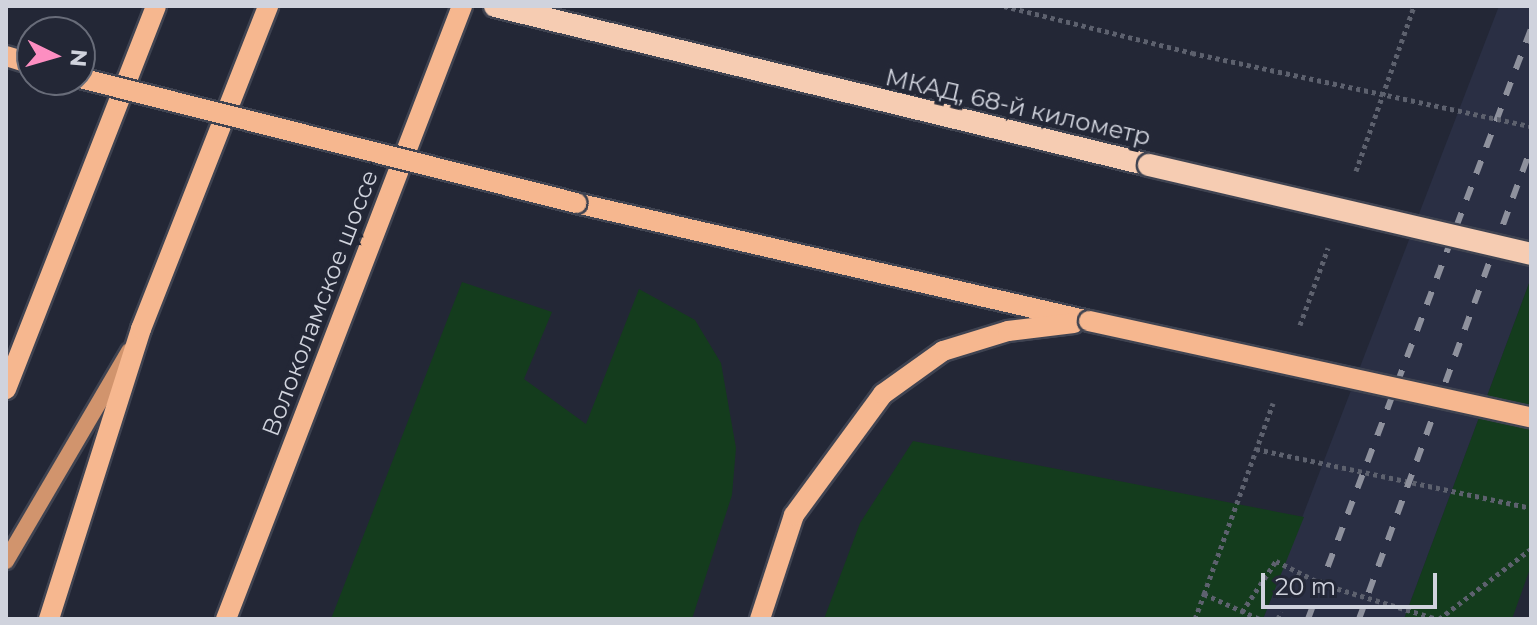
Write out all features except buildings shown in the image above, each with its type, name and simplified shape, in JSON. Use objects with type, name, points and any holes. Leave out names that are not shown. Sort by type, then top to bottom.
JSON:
[{"type":"highway","name":"МКАД, 68-й километр","points":[[495,6],[640,44],[1531,254]]},
{"type":"main road","points":[[6,389],[156,6]]},
{"type":"main road","points":[[49,619],[141,329],[268,6]]},
{"type":"main road","name":"Волоколамское шоссе","points":[[226,619],[462,6]]},
{"type":"main road","points":[[96,82],[576,203],[1089,321],[1531,417]]},
{"type":"main road","points":[[760,619],[794,515],[883,394],[943,351],[1008,331],[1089,321]]},
{"type":"main road","points":[[6,561],[141,329]]},
{"type":"path","points":[[1004,6],[1192,53],[1531,126]]},
{"type":"path","points":[[1351,183],[1414,6]]},
{"type":"path","points":[[1298,331],[1330,242]]},
{"type":"path","points":[[1195,619],[1277,390]]},
{"type":"path","points":[[1256,449],[1531,508]]},
{"type":"path","points":[[1242,612],[1276,561],[1322,584],[1438,619],[1531,549]]},
{"type":"path","points":[[1204,594],[1260,619]]},
{"type":"shaded area","points":[[1499,6],[1531,6],[1531,278],[1404,619],[1263,619]]},
{"type":"green space","points":[[1531,278],[1531,566],[1512,619],[1404,619]]},
{"type":"green space","points":[[462,282],[552,312],[524,379],[586,424],[639,289],[695,320],[721,363],[736,448],[732,495],[692,619],[331,619]]},
{"type":"green space","points":[[913,441],[1304,517],[1263,619],[824,619],[860,523]]},
{"type":"railway","points":[[1308,619],[1531,29]]},
{"type":"railway","points":[[1359,619],[1531,148]]}]
